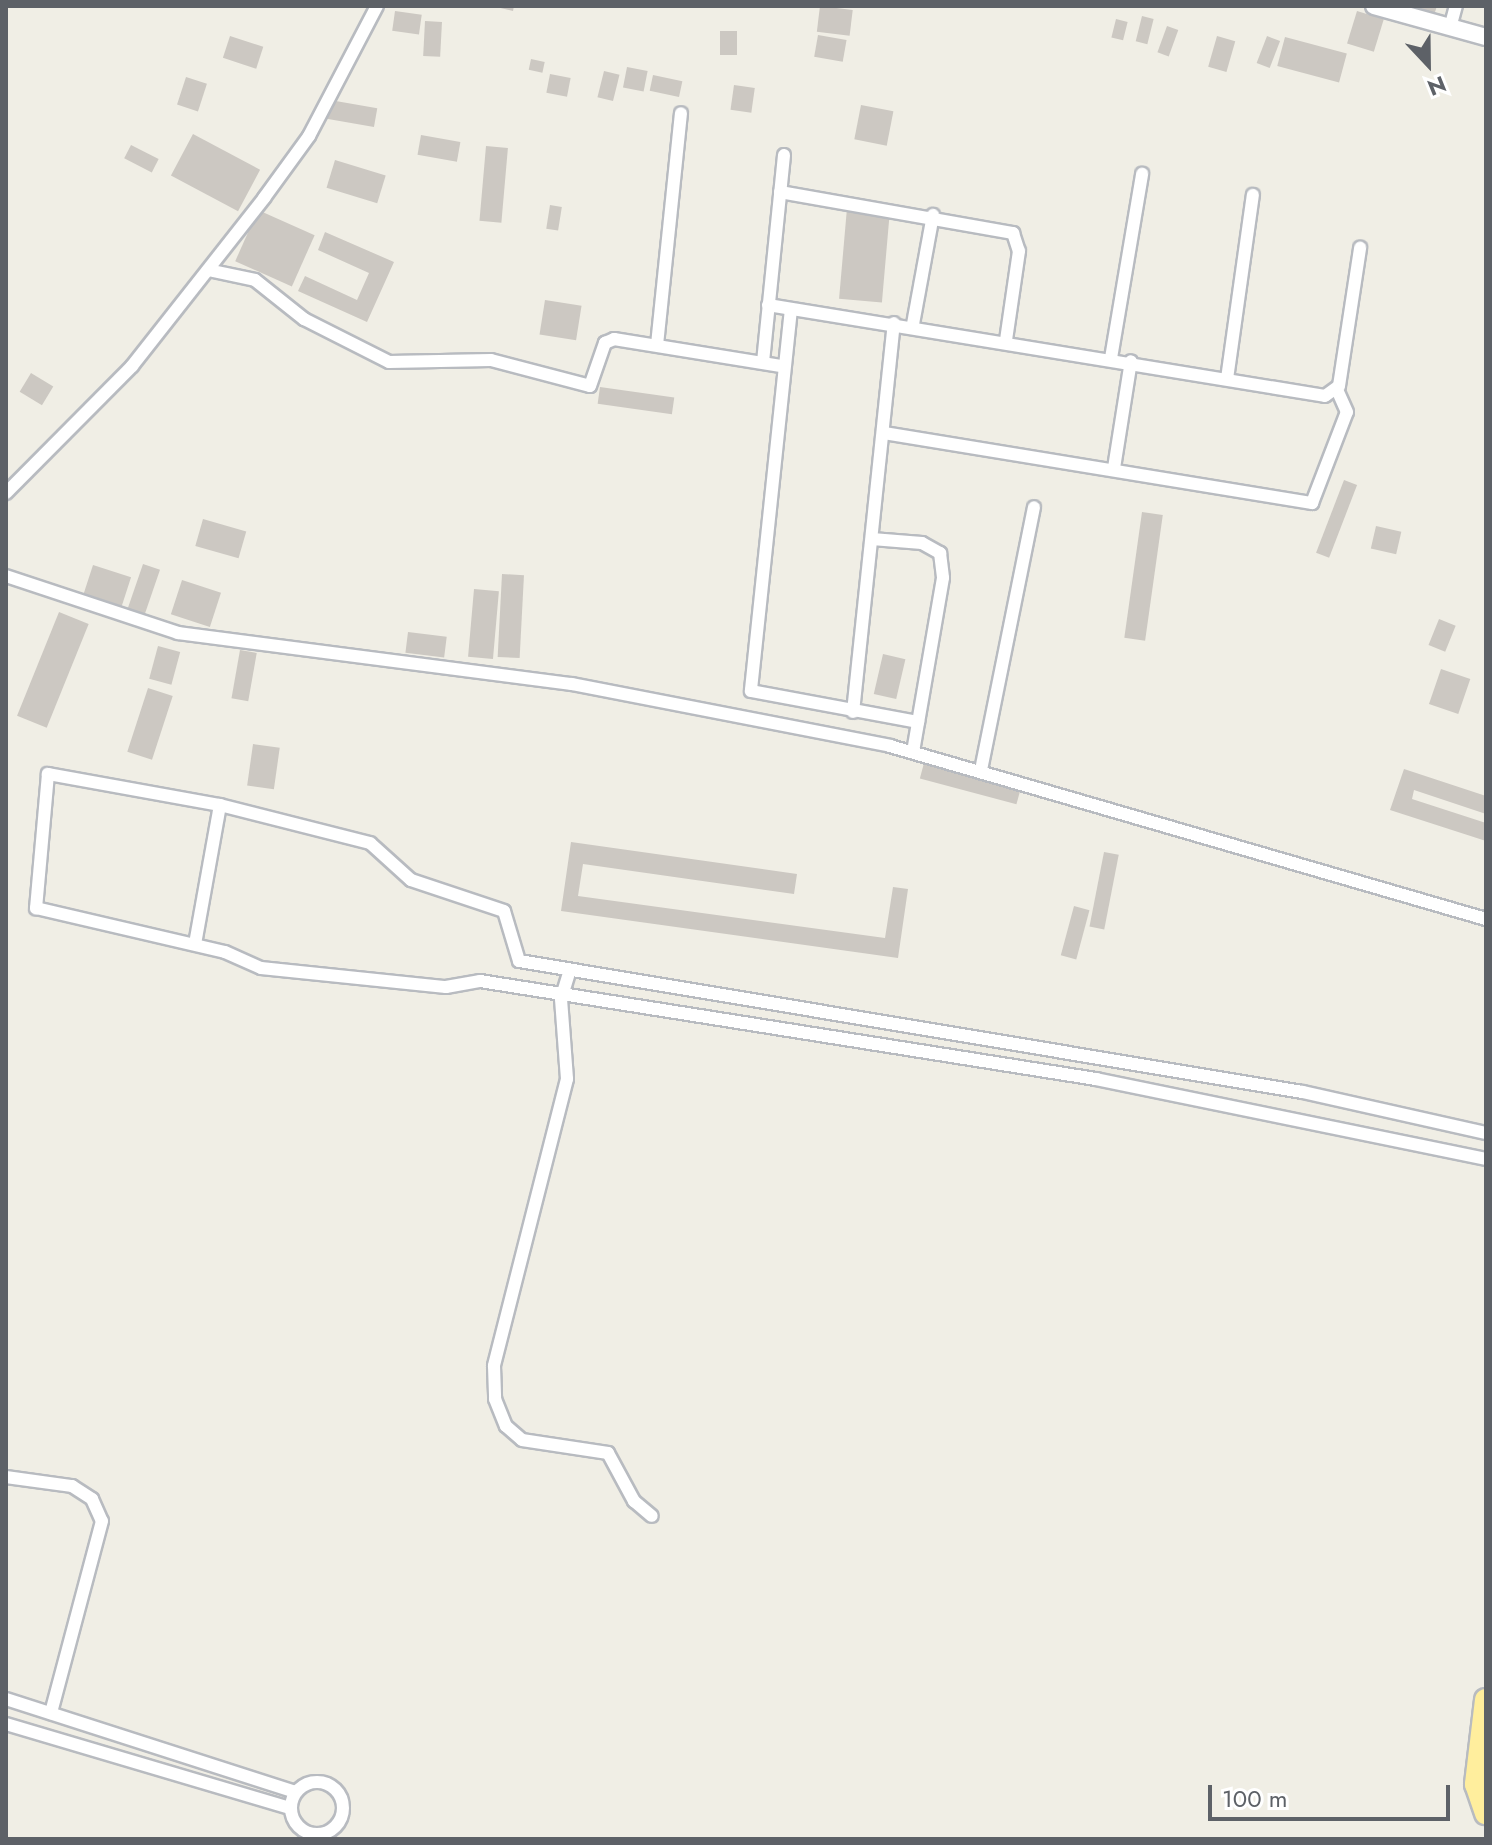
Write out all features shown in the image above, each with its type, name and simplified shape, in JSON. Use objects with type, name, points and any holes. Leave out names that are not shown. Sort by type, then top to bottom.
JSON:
[{"type":"highway","points":[[1486,1700],[1476,1784],[1486,1813]]},
{"type":"street","points":[[6,493],[108,393],[208,270],[309,136],[377,6]]},
{"type":"street","points":[[1374,6],[1486,37]]},
{"type":"street","points":[[1450,28],[1456,6]]},
{"type":"street","points":[[657,345],[681,113]]},
{"type":"street","points":[[763,362],[784,155]]},
{"type":"street","points":[[1111,358],[1142,174]]},
{"type":"street","points":[[780,192],[1003,228],[1018,240],[1006,340]]},
{"type":"street","points":[[1227,379],[1253,195]]},
{"type":"street","points":[[913,324],[933,215]]},
{"type":"street","points":[[884,433],[1114,468],[1312,503],[1347,412],[1337,390],[1360,248]]},
{"type":"street","points":[[208,270],[255,280],[304,319],[389,362],[491,360],[590,386],[609,340],[781,366]]},
{"type":"street","points":[[768,305],[913,324],[1325,396],[1337,390]]},
{"type":"street","points":[[791,309],[781,366],[751,691],[918,722]]},
{"type":"street","points":[[853,712],[894,323]]},
{"type":"street","points":[[1114,468],[1131,361]]},
{"type":"street","points":[[981,770],[1034,507]]},
{"type":"street","points":[[872,539],[922,543],[940,553],[943,578],[913,752]]},
{"type":"street","points":[[6,576],[178,633],[572,684],[913,752],[1486,919]]},
{"type":"street","points":[[1486,1133],[1373,1108],[569,973],[519,961],[504,911],[411,880],[370,843],[220,805],[48,774],[36,908],[195,944],[261,968],[446,987],[480,981],[561,999],[1096,1079],[1486,1159]]},
{"type":"street","points":[[195,944],[220,805]]},
{"type":"street","points":[[569,973],[561,999],[567,1079],[494,1366],[495,1399],[506,1426],[522,1440],[608,1453],[634,1501],[652,1516]]},
{"type":"street","points":[[1366,1135],[1373,1108]]},
{"type":"street","points":[[6,1477],[72,1486],[92,1499],[102,1521],[51,1713]]},
{"type":"street","points":[[6,1699],[295,1792]]},
{"type":"street","points":[[6,1724],[290,1808]]},
{"type":"street","points":[[316,1781],[337,1791],[343,1813],[328,1835],[303,1835],[290,1808],[295,1792],[316,1781]]},
{"type":"building","points":[[492,6],[514,6],[513,11]]},
{"type":"building","points":[[820,6],[853,10],[850,36],[817,32]]},
{"type":"building","points":[[1407,6],[1437,6],[1434,15]]},
{"type":"building","points":[[395,11],[422,15],[419,35],[392,31]]},
{"type":"building","points":[[1357,11],[1384,19],[1374,52],[1347,44]]},
{"type":"building","points":[[1142,16],[1154,19],[1147,44],[1136,41]]},
{"type":"building","points":[[1116,19],[1128,22],[1123,40],[1111,37]]},
{"type":"building","points":[[425,21],[442,22],[440,57],[423,56]]},
{"type":"building","points":[[1167,26],[1178,30],[1169,56],[1157,52]]},
{"type":"building","points":[[720,31],[737,31],[737,55],[720,55]]},
{"type":"building","points":[[818,35],[847,40],[843,62],[814,57]]},
{"type":"building","points":[[230,36],[263,47],[256,69],[223,58]]},
{"type":"building","points":[[1217,36],[1235,41],[1226,72],[1208,67]]},
{"type":"building","points":[[1267,36],[1280,41],[1270,68],[1257,63]]},
{"type":"building","points":[[1285,37],[1347,54],[1339,83],[1277,66]]},
{"type":"building","points":[[531,59],[545,62],[542,73],[529,70]]},
{"type":"building","points":[[627,67],[648,71],[644,92],[623,88]]},
{"type":"building","points":[[604,71],[620,75],[613,101],[597,97]]},
{"type":"building","points":[[550,74],[571,78],[567,97],[546,93]]},
{"type":"building","points":[[653,75],[682,81],[679,97],[650,91]]},
{"type":"building","points":[[186,77],[207,84],[198,111],[177,105]]},
{"type":"building","points":[[734,85],[755,88],[751,113],[731,110]]},
{"type":"building","points":[[330,100],[377,108],[374,127],[327,119]]},
{"type":"building","points":[[861,105],[893,111],[887,146],[854,139]]},
{"type":"building","points":[[193,134],[260,170],[238,211],[171,175]]},
{"type":"building","points":[[421,135],[460,142],[457,162],[418,155]]},
{"type":"building","points":[[131,145],[159,159],[152,172],[124,158]]},
{"type":"building","points":[[486,146],[508,148],[501,223],[479,221]]},
{"type":"building","points":[[335,160],[386,175],[377,203],[327,188]]},
{"type":"building","points":[[550,205],[562,207],[558,231],[546,229]]},
{"type":"building","points":[[847,208],[890,212],[882,302],[839,299]]},
{"type":"building","points":[[258,210],[315,235],[292,286],[235,261]]},
{"type":"building","points":[[325,232],[394,262],[367,322],[298,291],[305,276],[357,300],[369,273],[318,250]]},
{"type":"building","points":[[545,300],[582,306],[576,340],[540,335]]},
{"type":"building","points":[[31,373],[53,386],[42,405],[20,392]]},
{"type":"building","points":[[600,387],[674,397],[672,414],[598,404]]},
{"type":"building","points":[[1344,480],[1357,485],[1329,558],[1316,553]]},
{"type":"building","points":[[1142,512],[1163,515],[1145,641],[1124,638]]},
{"type":"building","points":[[203,519],[246,531],[239,558],[195,546]]},
{"type":"building","points":[[1376,526],[1401,532],[1396,554],[1371,548]]},
{"type":"building","points":[[143,564],[160,570],[144,615],[127,609]]},
{"type":"building","points":[[93,565],[131,577],[122,606],[84,594]]},
{"type":"building","points":[[502,574],[524,575],[520,658],[498,657]]},
{"type":"building","points":[[182,580],[221,593],[210,627],[171,614]]},
{"type":"building","points":[[474,589],[499,591],[493,659],[468,657]]},
{"type":"building","points":[[59,612],[89,624],[47,728],[17,716]]},
{"type":"building","points":[[1439,619],[1456,626],[1445,652],[1429,645]]},
{"type":"building","points":[[408,632],[447,637],[444,658],[405,653]]},
{"type":"building","points":[[158,646],[180,652],[171,685],[149,679]]},
{"type":"building","points":[[240,650],[257,653],[248,701],[231,698]]},
{"type":"building","points":[[883,654],[905,659],[896,699],[874,694]]},
{"type":"building","points":[[1441,669],[1470,679],[1458,714],[1429,704]]},
{"type":"building","points":[[148,688],[173,696],[152,760],[127,752]]},
{"type":"building","points":[[253,744],[280,748],[274,789],[247,786]]},
{"type":"building","points":[[924,763],[1021,789],[1016,804],[920,778]]},
{"type":"building","points":[[1404,769],[1486,796],[1486,814],[1414,790],[1412,799],[1486,823],[1486,841],[1390,810]]},
{"type":"building","points":[[571,842],[797,874],[794,894],[583,864],[578,896],[885,938],[893,887],[908,889],[898,958],[561,911]]},
{"type":"building","points":[[1104,852],[1119,855],[1104,929],[1089,927]]},
{"type":"building","points":[[1074,906],[1089,910],[1076,959],[1061,955]]}]
